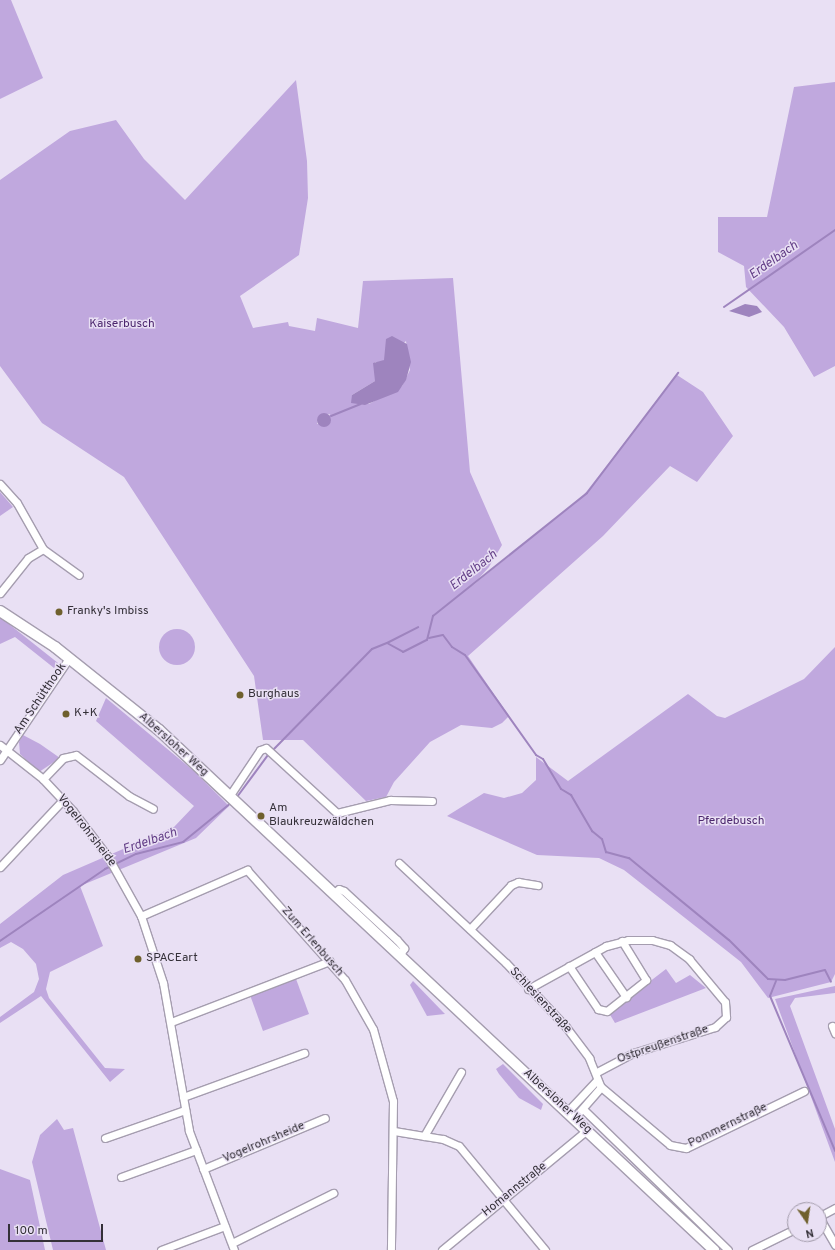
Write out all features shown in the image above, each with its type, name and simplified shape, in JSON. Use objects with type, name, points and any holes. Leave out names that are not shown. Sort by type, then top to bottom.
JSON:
[{"type":"main road","name":"Albersloher Weg","points":[[0,611],[69,658],[159,730],[714,1250]]},
{"type":"street","points":[[0,484],[17,503],[43,549],[79,575]]},
{"type":"street","points":[[0,593],[28,558],[43,549]]},
{"type":"street","name":"Am Schütthook","points":[[0,760],[69,658]]},
{"type":"street","name":"Vogelrohrsheide","points":[[0,745],[43,780],[63,800],[109,859],[141,916],[154,950],[171,1022],[185,1110],[196,1150],[233,1246],[333,1193]]},
{"type":"street","points":[[233,798],[260,750],[266,748],[337,812],[390,800],[432,801]]},
{"type":"street","points":[[43,780],[63,758],[76,755],[129,796],[153,809]]},
{"type":"street","points":[[0,867],[63,800]]},
{"type":"street","name":"Schlesienstraße","points":[[399,863],[470,929],[566,1027],[597,1072]]},
{"type":"street","name":"Zum Erlenbusch","points":[[141,916],[248,870],[330,961],[363,1008],[382,1051],[393,1101],[394,1131],[391,1250]]},
{"type":"street","points":[[470,929],[511,885],[518,882],[538,885]]},
{"type":"street","name":"Ostpreußenstraße","points":[[528,989],[595,952],[622,941],[652,940],[676,949],[720,993],[727,1016],[722,1023],[707,1030],[633,1053],[597,1072]]},
{"type":"street","points":[[569,966],[601,1011],[626,997],[646,980],[622,941]]},
{"type":"street","points":[[595,952],[626,997]]},
{"type":"street","points":[[171,1022],[330,961]]},
{"type":"street","points":[[832,1026],[835,1033]]},
{"type":"street","points":[[183,1096],[304,1053]]},
{"type":"street","points":[[424,1136],[461,1072]]},
{"type":"street","points":[[571,1115],[583,1109],[599,1084],[597,1072]]},
{"type":"street","points":[[571,1115],[599,1084]]},
{"type":"street","name":"Pommernstraße","points":[[599,1084],[675,1148],[686,1148],[804,1091]]},
{"type":"street","name":"Albersloher Weg","points":[[583,1109],[728,1250]]},
{"type":"street","points":[[105,1138],[185,1110]]},
{"type":"street","name":"Vogelrohrsheide","points":[[203,1168],[325,1118]]},
{"type":"street","name":"Homannstraße","points":[[442,1250],[587,1130]]},
{"type":"street","points":[[394,1131],[424,1136],[459,1146],[545,1250]]},
{"type":"street","points":[[121,1177],[196,1150]]},
{"type":"street","points":[[161,1250],[225,1226]]},
{"type":"street","points":[[827,1230],[835,1244]]},
{"type":"street","points":[[752,1250],[787,1233]]},
{"type":"green space","points":[[0,0],[11,0],[43,78],[0,99]]},
{"type":"green space","name":"Kaiserbusch","points":[[296,80],[307,161],[308,198],[299,255],[240,296],[253,328],[288,322],[289,326],[315,331],[317,318],[358,328],[363,281],[453,278],[470,472],[502,545],[489,567],[472,586],[583,496],[677,375],[703,392],[733,436],[697,482],[670,466],[603,536],[468,656],[509,716],[502,723],[492,728],[461,725],[430,742],[394,782],[386,797],[366,801],[303,740],[263,740],[254,676],[124,477],[42,423],[0,366],[0,180],[70,131],[116,120],[144,159],[185,200]],"holes":[[[406,341],[410,370],[402,386],[369,404],[356,402],[352,395],[375,381],[375,362],[382,362]],[[330,414],[325,424],[317,424],[319,416]]]},
{"type":"green space","points":[[835,82],[835,366],[814,377],[784,327],[746,287],[744,266],[718,252],[718,217],[767,217],[794,87]]},
{"type":"green space","points":[[0,492],[13,507],[0,516]]},
{"type":"green space","points":[[0,617],[58,663],[54,668],[15,637],[0,644]]},
{"type":"green space","points":[[177,629],[187,632],[192,637],[195,647],[192,657],[187,662],[177,665],[167,662],[162,657],[159,647],[162,637],[167,632]]},
{"type":"green space","name":"Pferdebusch","points":[[835,647],[835,974],[831,982],[768,998],[741,962],[624,870],[599,858],[537,855],[447,816],[484,793],[504,798],[522,793],[536,780],[536,757],[568,781],[688,694],[717,716],[725,718],[804,679]]},
{"type":"green space","points":[[106,698],[195,772],[229,806],[196,838],[80,886],[103,946],[50,972],[46,989],[49,998],[105,1068],[125,1069],[110,1082],[41,996],[0,1023],[0,1017],[34,992],[39,979],[36,964],[23,949],[11,942],[0,948],[0,924],[63,875],[174,827],[194,806],[96,721]]},
{"type":"green space","points":[[23,735],[40,744],[60,758],[39,772],[20,754],[19,742]]},
{"type":"green space","points":[[666,969],[676,983],[690,975],[706,988],[615,1023],[609,1013]]},
{"type":"green space","points":[[296,979],[309,1014],[263,1031],[250,995]]},
{"type":"green space","points":[[413,981],[445,1014],[427,1016],[410,985]]},
{"type":"green space","points":[[835,986],[835,993],[795,998],[790,1006],[835,1129],[835,1162],[775,999]]},
{"type":"green space","points":[[503,1064],[543,1104],[541,1110],[519,1098],[499,1074],[496,1069]]},
{"type":"green space","points":[[57,1119],[64,1130],[73,1128],[106,1250],[53,1250],[32,1162],[40,1135]]},
{"type":"green space","points":[[0,1169],[30,1180],[45,1250],[0,1250]]},
{"type":"shaded area","points":[[745,304],[757,306],[762,312],[749,317],[729,311]]},
{"type":"shaded area","points":[[392,336],[407,344],[411,362],[406,380],[398,392],[365,405],[351,403],[352,395],[375,381],[373,363],[384,360],[386,339]]},
{"type":"shaded area","points":[[324,413],[329,415],[331,420],[329,425],[324,427],[319,425],[317,420],[319,415]]},
{"type":"waterway","name":"Erdelbach","points":[[724,307],[835,230]]},
{"type":"waterway","name":"Erdelbach","points":[[274,749],[372,649],[387,643],[403,652],[427,640],[433,616],[587,493],[678,373]]},
{"type":"waterway","points":[[331,416],[361,404]]},
{"type":"waterway","points":[[387,643],[418,627]]},
{"type":"waterway","points":[[429,638],[443,635],[452,647],[465,655],[536,755],[543,759],[561,789],[571,795],[592,831],[602,839],[606,852],[629,858],[729,940],[768,979],[785,980],[825,970],[831,982]]},
{"type":"waterway","name":"Erdelbach","points":[[237,797],[268,755]]},
{"type":"waterway","name":"Erdelbach","points":[[0,941],[105,869],[136,854],[183,842],[232,802]]},
{"type":"waterway","points":[[776,981],[770,996],[835,1151]]},
{"type":"place","name":"Franky's Imbiss","points":[[59,612]]},
{"type":"place","name":"Burghaus","points":[[240,695]]},
{"type":"place","name":"K+K","points":[[66,714]]},
{"type":"place","name":"Am Blaukreuzwäldchen","points":[[261,816]]},
{"type":"place","name":"SPACEart","points":[[138,959]]}]
